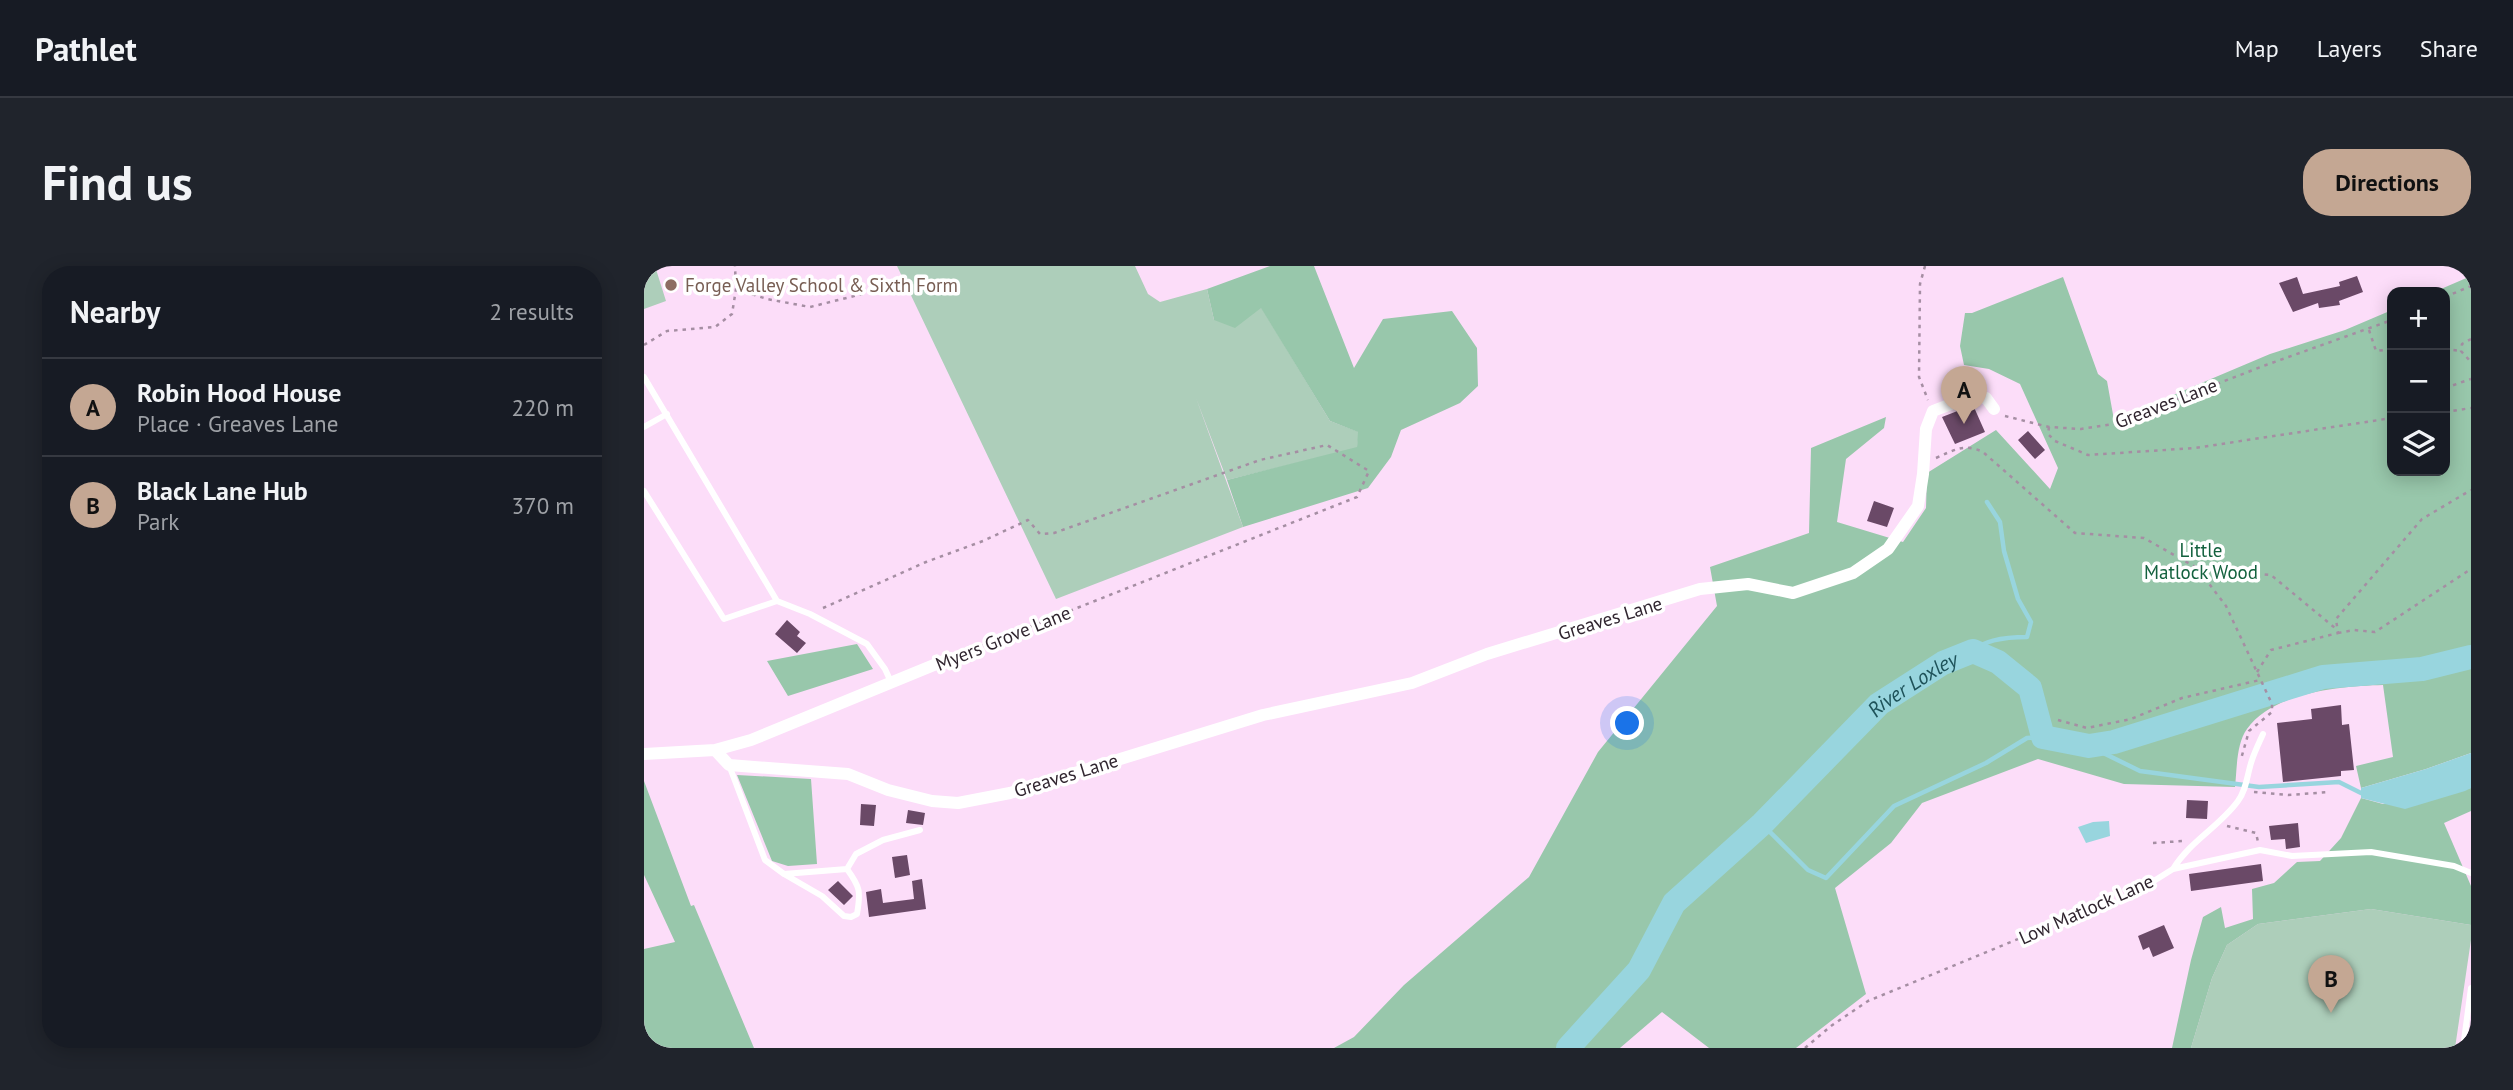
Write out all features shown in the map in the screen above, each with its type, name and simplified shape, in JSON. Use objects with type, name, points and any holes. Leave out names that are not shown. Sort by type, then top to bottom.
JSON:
[{"type":"street","points":[[1933,411],[1972,396],[1986,398],[1994,409]]},
{"type":"street","name":"Greaves Lane","points":[[729,765],[848,774],[888,790],[932,801],[958,803],[1010,793],[1263,715],[1412,683],[1487,654],[1700,589],[1748,584],[1793,593],[1853,573],[1888,549],[1917,506],[1926,429],[1933,411]]},
{"type":"street","name":"Myers Grove Lane","points":[[644,754],[716,750],[751,740],[951,658]]},
{"type":"street","points":[[716,750],[729,765]]},
{"type":"lane","points":[[644,377],[777,601],[810,614],[867,645],[885,668],[892,683]]},
{"type":"lane","points":[[644,427],[667,414]]},
{"type":"lane","points":[[644,491],[724,619],[777,601]]},
{"type":"lane","points":[[2173,869],[2193,844],[2238,801],[2263,734]]},
{"type":"lane","points":[[729,765],[765,860],[822,896],[844,916],[852,917],[857,914],[861,894],[848,869]]},
{"type":"lane","points":[[848,869],[856,854],[883,840],[920,830]]},
{"type":"lane","name":"Low Matlock Lane","points":[[2141,889],[2173,869],[2260,850],[2292,856],[2371,852],[2454,866],[2471,873]]},
{"type":"lane","points":[[784,874],[848,869]]},
{"type":"lane","points":[[2463,1048],[2471,988]]},
{"type":"path","points":[[644,345],[667,331],[715,327],[732,314],[736,289],[735,266]]},
{"type":"path","points":[[1925,266],[1920,284],[1919,377],[1933,411]]},
{"type":"path","points":[[736,289],[767,299],[810,307],[911,282]]},
{"type":"path","points":[[2450,295],[2471,286]]},
{"type":"path","name":"Greaves Lane","points":[[1994,409],[2002,415],[2049,427],[2081,429],[2113,424],[2387,322]]},
{"type":"path","points":[[2370,330],[2376,351],[2387,350]]},
{"type":"path","points":[[2461,351],[2462,344],[2471,339]]},
{"type":"path","points":[[2450,350],[2461,351],[2471,362]]},
{"type":"path","points":[[2450,386],[2471,379]]},
{"type":"path","points":[[2450,411],[2471,408]]},
{"type":"path","points":[[2049,427],[2048,434],[2055,441],[2088,455],[2195,448],[2387,419]]},
{"type":"path","name":"Myers Grove Lane","points":[[810,614],[1028,520],[1040,534],[1054,533],[1260,460],[1328,445],[1369,471],[1357,497],[951,658]]},
{"type":"path","points":[[1924,463],[1957,449],[1972,447],[1983,452],[2075,533],[2144,538],[2197,568],[2226,606],[2272,704]]},
{"type":"path","points":[[2337,631],[2336,618],[2422,519],[2471,490]]},
{"type":"path","points":[[2197,568],[2271,575],[2337,631]]},
{"type":"path","points":[[2257,672],[2271,650],[2337,631],[2354,629],[2375,632],[2471,569]]},
{"type":"path","points":[[2058,720],[2087,728],[2131,719],[2182,698],[2261,682]]},
{"type":"path","points":[[2245,786],[2288,795],[2330,792]]},
{"type":"path","points":[[2217,823],[2256,833],[2260,850]]},
{"type":"path","points":[[2153,844],[2182,841],[2193,844]]},
{"type":"path","name":"Low Matlock Lane","points":[[1805,1048],[1868,1001],[2141,889]]},
{"type":"shaded area","points":[[644,266],[655,266],[666,301],[644,309]]},
{"type":"shaded area","points":[[897,266],[1135,266],[1148,294],[1160,302],[1207,289],[1214,320],[1261,307],[1330,421],[1359,432],[1357,448],[1227,480],[1196,398],[1243,527],[1056,599]]},
{"type":"shaded area","points":[[2471,753],[2471,788],[2465,791],[2405,809],[2361,798],[2361,788]]},
{"type":"shaded area","points":[[2109,821],[2110,836],[2086,843],[2078,827]]},
{"type":"shaded area","points":[[2371,909],[2471,925],[2455,1048],[2191,1048],[2212,978],[2227,945],[2258,924]]},
{"type":"green space","points":[[1270,266],[1314,266],[1354,368],[1383,319],[1452,311],[1477,348],[1478,386],[1460,403],[1401,430],[1391,457],[1368,488],[1243,527],[1227,480],[1357,447],[1358,432],[1330,421],[1261,308],[1235,328],[1214,320],[1207,289]]},
{"type":"green space","name":"Little Matlock Wood","points":[[2471,276],[2471,753],[2361,788],[2356,766],[2393,757],[2383,685],[2348,687],[2290,699],[2259,717],[2243,735],[2235,787],[2124,784],[2038,759],[1922,803],[1891,843],[1835,888],[1866,994],[1796,1048],[1709,1048],[1662,1012],[1620,1048],[1334,1048],[1354,1037],[1404,985],[1529,877],[1598,752],[1717,606],[1710,567],[1809,533],[1811,448],[1886,417],[1884,428],[1846,459],[1837,522],[1903,542],[1926,508],[1927,473],[1996,430],[2050,489],[2058,468],[2020,384],[1989,369],[1964,365],[1960,346],[1965,313],[1972,313],[2063,277],[2098,374],[2107,381],[2114,420],[2270,354],[2345,330],[2387,312],[2387,476],[2450,476],[2450,287],[2446,287]]},
{"type":"green space","points":[[857,644],[873,669],[788,696],[767,661]]},
{"type":"green space","points":[[737,775],[811,779],[817,864],[788,866],[772,861]]},
{"type":"green space","points":[[644,781],[691,906],[694,905],[754,1048],[644,1048],[644,949],[675,942],[644,875]]},
{"type":"green space","points":[[2471,788],[2471,811],[2444,823],[2471,886],[2471,925],[2371,909],[2258,924],[2227,945],[2212,978],[2191,1048],[2172,1048],[2203,917],[2221,907],[2225,928],[2253,919],[2252,889],[2274,883],[2297,862],[2320,861],[2341,838],[2361,798],[2383,804]]},
{"type":"building","points":[[2357,276],[2363,292],[2339,301],[2340,305],[2319,308],[2318,303],[2293,312],[2279,283],[2297,277],[2303,294],[2340,286],[2339,282]]},
{"type":"building","points":[[1973,405],[1985,432],[1955,444],[1942,417]]},
{"type":"building","points":[[2028,431],[2045,450],[2035,459],[2018,440]]},
{"type":"building","points":[[1874,501],[1894,508],[1887,527],[1867,521]]},
{"type":"building","points":[[787,620],[800,632],[797,636],[806,643],[797,653],[775,634]]},
{"type":"building","points":[[2341,705],[2342,725],[2349,724],[2354,770],[2341,771],[2341,776],[2283,782],[2277,723],[2312,719],[2311,709]]},
{"type":"building","points":[[2187,800],[2208,801],[2207,819],[2186,818]]},
{"type":"building","points":[[861,804],[876,805],[874,826],[860,825]]},
{"type":"building","points":[[908,810],[925,813],[923,825],[906,823]]},
{"type":"building","points":[[2298,823],[2300,847],[2286,849],[2285,839],[2271,840],[2269,826]]},
{"type":"building","points":[[907,855],[910,875],[895,878],[892,857]]},
{"type":"building","points":[[2261,864],[2263,881],[2191,891],[2189,874]]},
{"type":"building","points":[[922,879],[926,909],[869,917],[866,892],[881,889],[883,903],[914,899],[912,881]]},
{"type":"building","points":[[838,881],[853,896],[844,905],[828,890]]},
{"type":"building","points":[[2164,925],[2174,948],[2153,957],[2149,947],[2143,950],[2138,936]]},
{"type":"waterway","points":[[1973,651],[1991,641],[2027,637],[2031,622],[2018,599],[2004,551],[2000,522],[1987,502]]},
{"type":"waterway","name":"River Loxley","points":[[1568,1048],[1639,970],[1674,903],[1762,824],[1879,704],[1943,663],[1973,651],[1998,662],[2030,688],[2043,737],[2089,746],[2114,742],[2323,677],[2422,669],[2471,657]]},
{"type":"waterway","points":[[1762,824],[1808,870],[1826,878],[1894,806],[1986,763],[2027,738],[2043,737]]},
{"type":"waterway","points":[[2089,746],[2140,771],[2259,787],[2339,782],[2361,793]]},
{"type":"place","name":"Forge Valley School & Sixth Form","points":[[671,285]]},
{"type":"place","name":"Robin Hood House","points":[[1964,424]]},
{"type":"place","name":"Black Lane Hub","points":[[2331,1013]]}]
